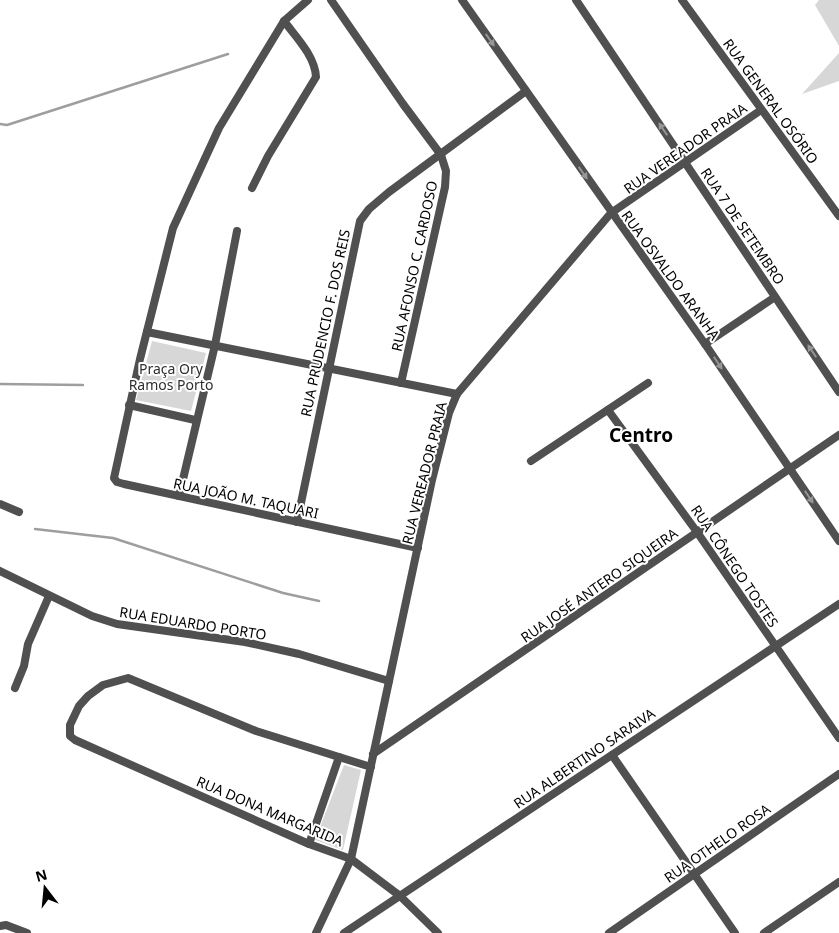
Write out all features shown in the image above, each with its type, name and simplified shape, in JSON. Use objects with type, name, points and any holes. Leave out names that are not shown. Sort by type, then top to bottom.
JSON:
[{"type":"street","points":[[196,420],[129,404],[173,228],[219,128],[284,20],[308,0]]},
{"type":"street","points":[[331,0],[441,155]]},
{"type":"street","name":"RUA OSVALDO ARANHA","points":[[462,0],[611,214],[705,344],[839,541]]},
{"type":"street","name":"RUA 7 DE SETEMBRO","points":[[576,0],[839,392]]},
{"type":"street","name":"RUA GENERAL OSÓRIO","points":[[682,0],[839,216]]},
{"type":"street","points":[[252,188],[268,156],[316,77],[315,66],[310,56],[284,20]]},
{"type":"street","name":"RUA PRUDENCIO F. DOS REIS","points":[[297,522],[360,221],[369,209],[389,192],[526,90]]},
{"type":"street","name":"RUA VEREADOR PRAIA","points":[[316,933],[352,859],[418,548],[449,413],[457,394],[611,214],[761,110]]},
{"type":"street","name":"RUA AFONSO C. CARDOSO","points":[[401,383],[446,188],[446,171],[441,155]]},
{"type":"street","points":[[178,496],[215,345],[237,231]]},
{"type":"street","points":[[705,344],[775,297]]},
{"type":"street","points":[[147,332],[457,394]]},
{"type":"street","points":[[531,461],[648,383]]},
{"type":"street","name":"RUA JOÃO M. TAQUARI","points":[[129,404],[115,468],[115,480],[124,484],[418,548]]},
{"type":"street","name":"RUA CÔNEGO TOSTES","points":[[608,410],[697,532],[839,738]]},
{"type":"street","name":"RUA JOSÉ ANTERO SIQUEIRA","points":[[373,754],[839,435]]},
{"type":"street","points":[[0,504],[19,512]]},
{"type":"street","name":"RUA EDUARDO PORTO","points":[[0,571],[92,616],[117,624],[246,642],[299,654],[389,681]]},
{"type":"street","points":[[15,688],[24,666],[28,644],[49,596]]},
{"type":"street","name":"RUA ALBERTINO SARAIVA","points":[[344,933],[839,604]]},
{"type":"street","name":"RUA DONA MARGARIDA","points":[[339,757],[256,731],[128,678],[116,680],[102,686],[88,696],[79,706],[70,724],[70,736],[75,740],[309,844],[352,859],[400,896],[438,933]]},
{"type":"street","points":[[612,755],[735,933]]},
{"type":"street","points":[[309,844],[339,757],[371,767]]},
{"type":"street","name":"RUA OTHELO ROSA","points":[[609,933],[839,774]]},
{"type":"street","points":[[764,933],[839,882]]},
{"type":"street","points":[[3,925],[27,933]]},
{"type":"green space","points":[[819,0],[839,0],[839,46],[815,5]]},
{"type":"green space","points":[[839,53],[839,81],[802,94]]},
{"type":"green space","name":"Praça Ory Ramos Porto","points":[[152,341],[206,353],[191,411],[136,400]]},
{"type":"green space","points":[[344,765],[361,770],[343,850],[315,840]]},
{"type":"waterway","points":[[0,124],[7,125],[228,54]]},
{"type":"waterway","points":[[0,384],[83,385]]},
{"type":"waterway","points":[[35,529],[113,538],[283,593],[319,601]]},
{"type":"district","name":"Centro","points":[[641,435]]}]
